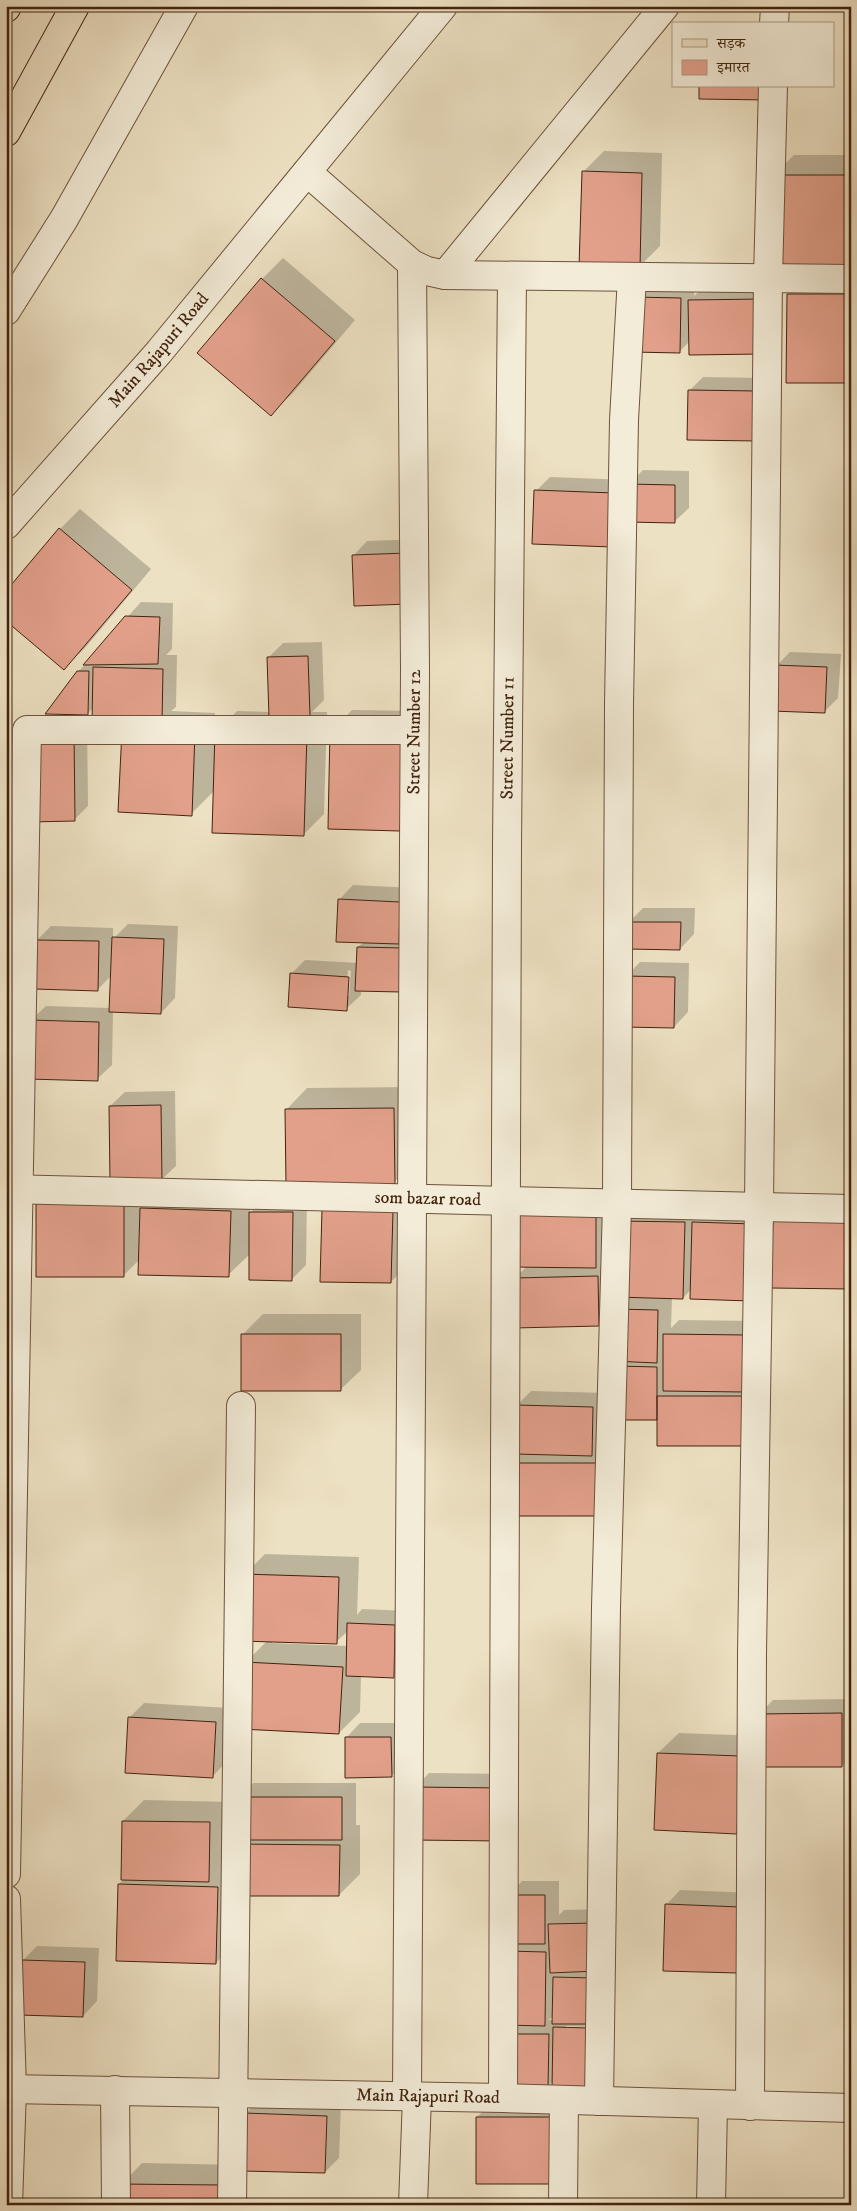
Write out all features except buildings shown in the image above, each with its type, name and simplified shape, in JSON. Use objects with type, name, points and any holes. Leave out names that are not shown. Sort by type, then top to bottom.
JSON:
[{"type":"main road","points":[[6,132],[75,6]]},
{"type":"street","points":[[6,311],[64,219],[184,6]]},
{"type":"street","name":"Main Rajapuri Road","points":[[6,525],[159,352],[443,6]]},
{"type":"street","points":[[445,275],[665,6]]},
{"type":"street","points":[[774,22],[775,6]]},
{"type":"street","points":[[750,2106],[752,1654],[759,1208],[768,278],[773,88]]},
{"type":"street","points":[[307,172],[412,264],[445,275],[851,279]]},
{"type":"street","name":"Street Number 12","points":[[412,264],[414,730],[412,2205]]},
{"type":"street","name":"Street Number 11","points":[[503,2098],[507,848],[512,276]]},
{"type":"street","points":[[599,2101],[606,1616],[617,1205],[624,440],[632,277]]},
{"type":"street","points":[[6,1874],[12,1189],[27,730],[414,730]]},
{"type":"street","name":"som bazar road","points":[[12,1189],[617,1205],[851,1209]]},
{"type":"street","points":[[232,2205],[241,1406]]},
{"type":"street","points":[[6,1899],[9,2089],[8,2205]]},
{"type":"street","name":"Main Rajapuri Road","points":[[9,2089],[503,2098],[713,2106],[851,2108]]},
{"type":"street","points":[[115,2090],[116,2205]]},
{"type":"street","points":[[563,2205],[564,2100]]},
{"type":"street","points":[[711,2205],[713,2106]]}]
